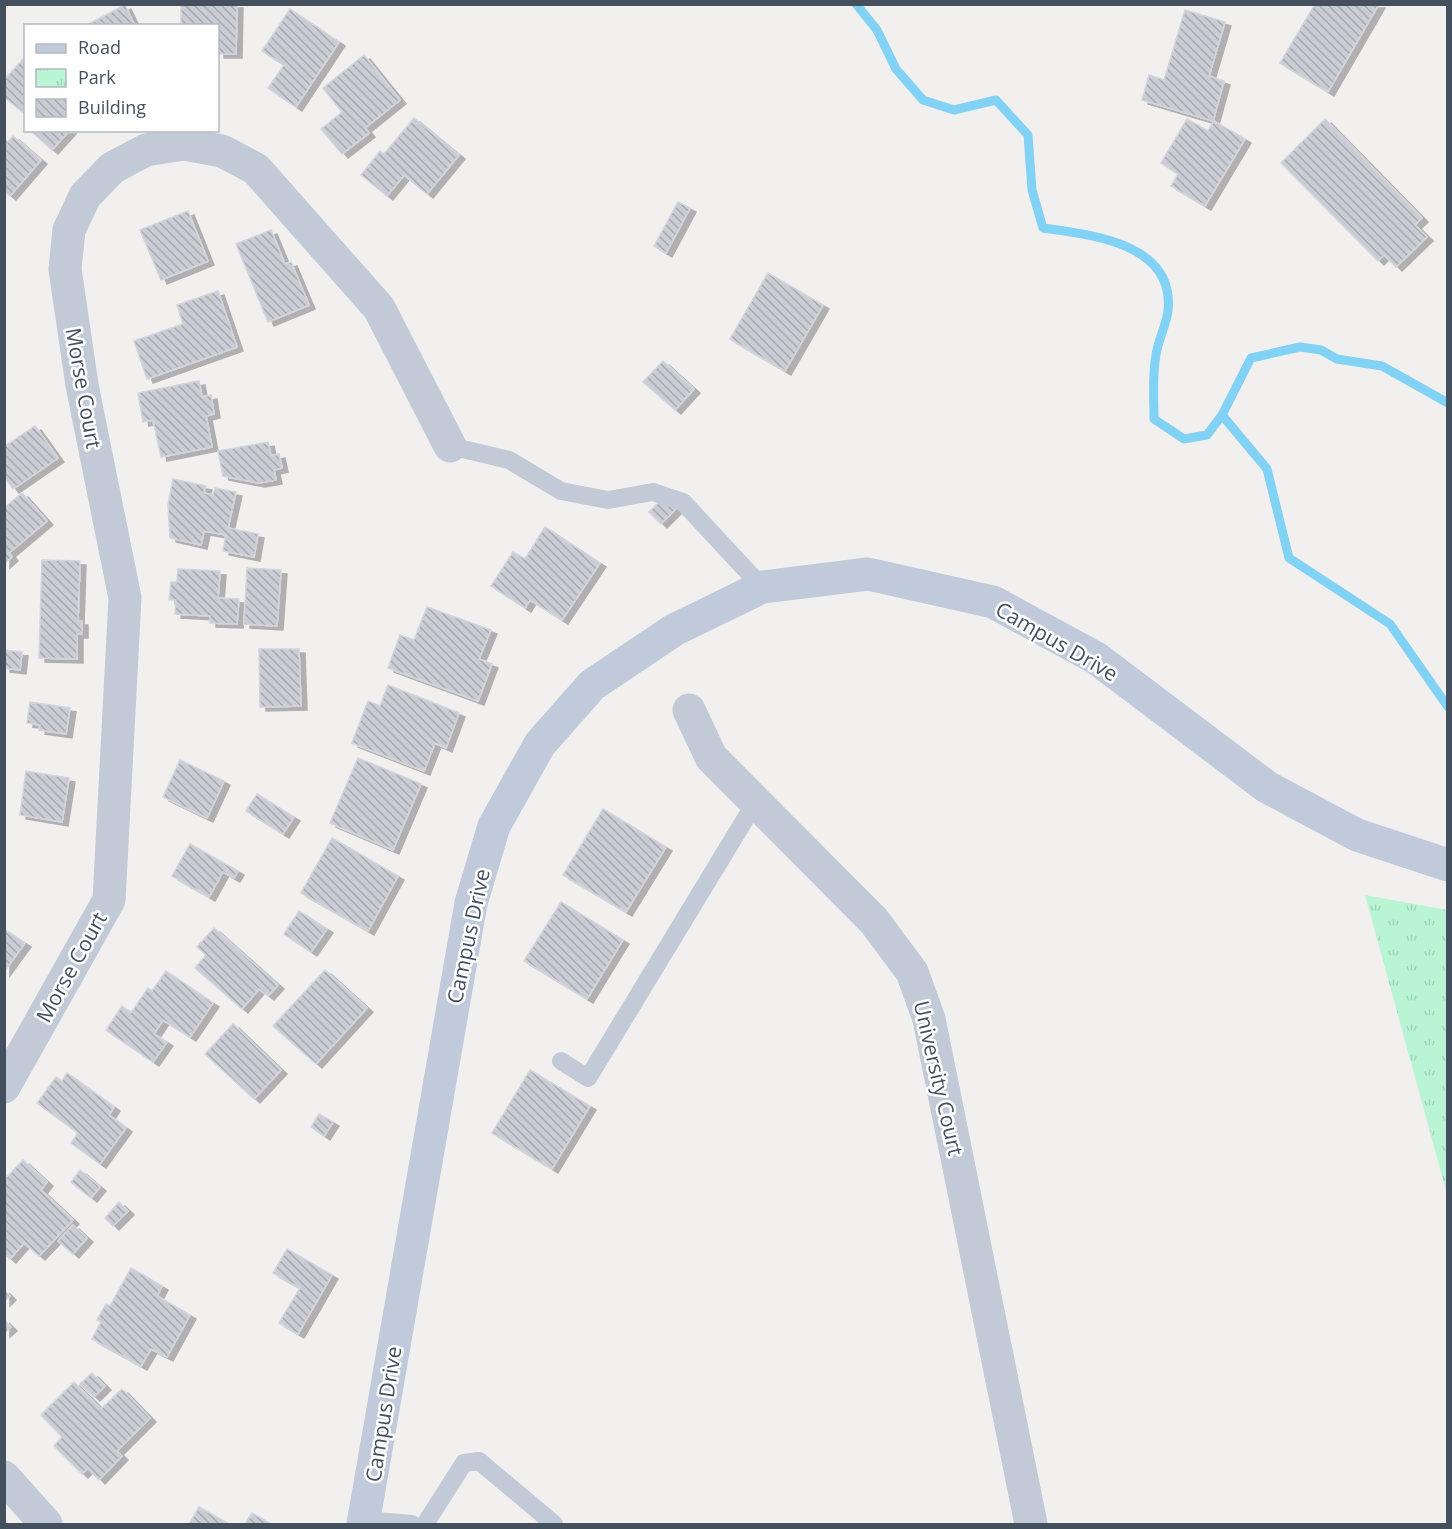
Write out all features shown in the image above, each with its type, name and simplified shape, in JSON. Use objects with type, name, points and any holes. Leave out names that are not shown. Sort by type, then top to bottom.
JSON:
[{"type":"street","name":"Morse Court","points":[[4,1087],[109,900],[125,598],[82,385],[65,269],[69,230],[85,196],[112,168],[146,150],[184,144],[222,151],[256,169],[379,308],[450,446]]},
{"type":"street","name":"Campus Drive","points":[[364,1522],[471,903],[494,826],[540,744],[592,685],[674,630],[762,587],[868,574],[993,602],[1096,658],[1267,787],[1358,835],[1448,865]]},
{"type":"street","name":"University Court","points":[[689,710],[711,757],[874,921],[912,972],[929,1019],[1031,1524]]},
{"type":"street","points":[[4,1477],[30,1521]]},
{"type":"lane","points":[[450,446],[509,460],[561,491],[608,500],[653,492],[683,502],[762,587]]},
{"type":"lane","points":[[561,1061],[588,1078],[755,803]]},
{"type":"lane","points":[[425,1524],[464,1463],[479,1461],[554,1524]]},
{"type":"lane","points":[[364,1522],[411,1524]]},
{"type":"green space","points":[[1365,895],[1447,910],[1447,1194]]},
{"type":"building","points":[[181,4],[237,4],[236,54],[219,54],[219,24],[181,24]]},
{"type":"building","points":[[1315,4],[1379,4],[1328,92],[1280,63]]},
{"type":"building","points":[[125,5],[134,24],[89,24]]},
{"type":"building","points":[[290,9],[339,42],[296,107],[268,88],[284,65],[262,51]]},
{"type":"building","points":[[1185,10],[1225,22],[1209,76],[1224,81],[1213,121],[1142,100],[1149,75],[1164,80]]},
{"type":"building","points":[[364,55],[400,100],[365,128],[369,133],[342,154],[321,129],[342,112],[323,88]]},
{"type":"building","points":[[24,58],[24,113],[4,97],[4,80]]},
{"type":"building","points":[[414,118],[459,155],[427,194],[404,175],[387,196],[361,175],[380,151],[384,154]]},
{"type":"building","points":[[1187,119],[1208,131],[1214,121],[1245,139],[1205,206],[1171,186],[1178,174],[1161,163]]},
{"type":"building","points":[[1325,119],[1422,218],[1415,225],[1427,237],[1396,267],[1384,255],[1378,261],[1281,163]]},
{"type":"building","points":[[32,132],[68,132],[52,150]]},
{"type":"building","points":[[13,136],[41,160],[10,196],[4,191],[4,139],[8,142]]},
{"type":"building","points":[[678,202],[690,208],[666,253],[654,246]]},
{"type":"building","points":[[188,211],[208,261],[161,280],[140,230]]},
{"type":"building","points":[[271,230],[285,264],[291,262],[309,305],[268,322],[236,244]]},
{"type":"building","points":[[768,273],[823,305],[785,371],[730,339]]},
{"type":"building","points":[[218,291],[237,347],[147,379],[134,341],[183,324],[177,305]]},
{"type":"building","points":[[663,361],[694,389],[675,410],[643,382]]},
{"type":"building","points":[[199,381],[202,397],[211,395],[214,414],[206,416],[212,447],[161,457],[153,420],[143,422],[138,393]]},
{"type":"building","points":[[35,426],[58,458],[13,489],[4,477],[4,447]]},
{"type":"building","points":[[268,442],[271,456],[279,454],[282,468],[274,470],[276,480],[259,483],[223,476],[218,451]]},
{"type":"building","points":[[173,479],[206,486],[204,493],[213,495],[215,488],[236,492],[228,528],[258,534],[254,557],[223,551],[226,535],[204,531],[201,545],[170,538],[168,505]]},
{"type":"building","points":[[22,493],[47,521],[9,553],[12,557],[4,564],[4,508]]},
{"type":"building","points":[[664,497],[676,509],[661,524],[649,512]]},
{"type":"building","points":[[545,527],[600,563],[562,620],[530,600],[525,608],[491,586],[513,552],[525,559]]},
{"type":"building","points":[[42,560],[80,561],[78,621],[82,621],[82,634],[77,634],[77,659],[39,658]]},
{"type":"building","points":[[247,568],[281,570],[277,626],[244,624]]},
{"type":"building","points":[[178,569],[220,571],[218,598],[239,599],[237,624],[210,623],[210,616],[175,614],[176,600],[169,600],[171,582],[177,582]]},
{"type":"building","points":[[427,607],[491,630],[479,659],[492,664],[478,701],[388,668],[400,635],[414,640]]},
{"type":"building","points":[[259,649],[299,649],[301,706],[260,707]]},
{"type":"building","points":[[4,650],[22,652],[20,670],[4,668]]},
{"type":"building","points":[[388,685],[459,713],[446,748],[435,743],[424,771],[352,743],[368,701],[380,706]]},
{"type":"building","points":[[30,702],[70,708],[66,734],[39,730],[40,725],[27,723]]},
{"type":"building","points":[[358,758],[421,784],[393,850],[330,823]]},
{"type":"building","points":[[180,760],[224,781],[207,818],[163,797]]},
{"type":"building","points":[[26,771],[69,778],[62,822],[20,815]]},
{"type":"building","points":[[257,794],[294,817],[283,834],[246,811]]},
{"type":"building","points":[[603,809],[666,847],[626,912],[563,875]]},
{"type":"building","points":[[332,838],[398,876],[368,931],[301,893]]},
{"type":"building","points":[[190,844],[238,871],[234,878],[223,872],[209,897],[172,876]]},
{"type":"building","points":[[561,902],[623,940],[587,999],[524,961]]},
{"type":"building","points":[[299,911],[327,929],[311,952],[284,934]]},
{"type":"building","points":[[214,928],[278,985],[268,996],[259,989],[242,1009],[195,968],[206,955],[197,947]]},
{"type":"building","points":[[4,929],[25,943],[4,972]]},
{"type":"building","points":[[325,970],[367,1008],[316,1064],[273,1026]]},
{"type":"building","points":[[166,971],[213,1003],[190,1037],[163,1020],[154,1034],[167,1042],[153,1062],[106,1030],[122,1006],[131,1013],[148,988],[152,991]]},
{"type":"building","points":[[233,1024],[281,1070],[254,1099],[205,1054]]},
{"type":"building","points":[[530,1070],[590,1106],[552,1169],[492,1133]]},
{"type":"building","points":[[67,1073],[114,1107],[109,1115],[126,1128],[100,1164],[71,1143],[78,1133],[37,1103],[56,1077],[62,1081]]},
{"type":"building","points":[[319,1114],[333,1122],[324,1136],[311,1127]]},
{"type":"building","points":[[23,1160],[47,1182],[41,1190],[73,1220],[39,1256],[24,1243],[10,1259],[4,1254],[4,1180]]},
{"type":"building","points":[[80,1170],[100,1187],[91,1198],[71,1182]]},
{"type":"building","points":[[119,1202],[128,1211],[113,1226],[105,1218]]},
{"type":"building","points":[[73,1225],[87,1238],[73,1254],[58,1241]]},
{"type":"building","points":[[287,1249],[332,1275],[298,1334],[279,1323],[300,1288],[273,1273]]},
{"type":"building","points":[[131,1268],[162,1286],[157,1296],[190,1315],[167,1357],[151,1349],[141,1366],[92,1339],[101,1322],[97,1320],[106,1304],[110,1306]]},
{"type":"building","points":[[4,1290],[10,1296],[4,1302]]},
{"type":"building","points":[[4,1320],[11,1327],[4,1333]]},
{"type":"building","points":[[92,1373],[105,1386],[94,1397],[80,1384]]},
{"type":"building","points":[[74,1382],[101,1409],[122,1389],[150,1418],[117,1451],[122,1456],[99,1480],[88,1468],[82,1474],[54,1446],[62,1437],[41,1415]]},
{"type":"building","points":[[199,1507],[229,1524],[189,1524]]},
{"type":"building","points":[[252,1513],[271,1524],[245,1524]]},
{"type":"waterway","points":[[856,4],[877,30],[896,69],[923,100],[954,110],[996,100],[1028,135],[1032,190],[1043,228],[1106,239],[1144,257],[1158,270],[1167,288],[1168,311],[1155,363],[1154,419],[1184,439],[1207,435],[1222,415],[1251,358],[1300,347],[1321,350],[1337,359],[1382,366],[1448,403]]},
{"type":"waterway","points":[[1222,415],[1267,469],[1289,558],[1390,624],[1448,707]]}]
